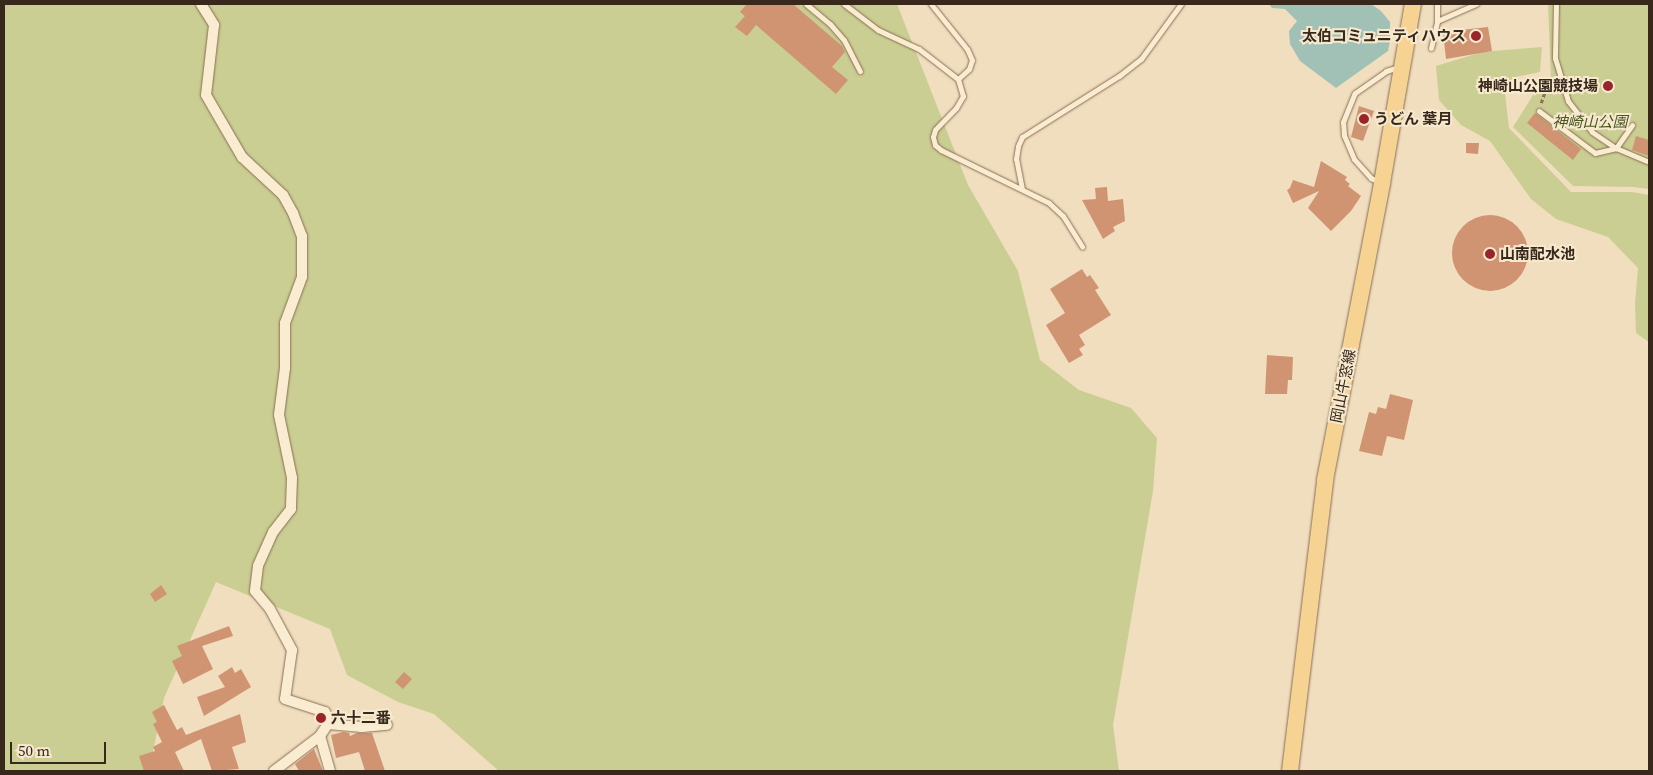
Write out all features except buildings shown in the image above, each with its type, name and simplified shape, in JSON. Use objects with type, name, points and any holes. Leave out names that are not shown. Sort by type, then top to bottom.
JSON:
[{"type":"main road","name":"岡山牛窓線","points":[[1290,771],[1325,480],[1382,183],[1413,4]]},
{"type":"street","points":[[201,4],[214,25],[206,95],[242,157],[283,195],[293,213],[302,236],[302,277],[284,323],[285,368],[278,414],[292,478],[291,509],[273,532],[258,566],[255,591],[270,609],[292,650],[285,699],[325,712],[328,724],[320,736],[274,771]]},
{"type":"street","points":[[328,724],[362,727],[387,725]]},
{"type":"street","points":[[320,736],[330,771]]},
{"type":"lane","points":[[806,4],[830,24],[844,40],[860,71]]},
{"type":"lane","points":[[844,4],[878,30],[920,49],[958,79],[963,96],[956,108],[935,130],[933,137],[935,145],[941,150],[1049,203],[1063,216],[1082,247]]},
{"type":"lane","points":[[930,4],[968,49],[972,60],[968,69],[958,79]]},
{"type":"lane","points":[[1022,189],[1016,159],[1022,137],[1119,76],[1141,59],[1181,4]]},
{"type":"lane","points":[[1431,48],[1437,21],[1437,4]]},
{"type":"lane","points":[[1437,21],[1476,4]]},
{"type":"lane","points":[[1556,4],[1555,58],[1568,101],[1592,132],[1616,148],[1649,162]]},
{"type":"lane","points":[[1382,183],[1371,178],[1354,159],[1344,135],[1343,122],[1355,93],[1386,71],[1402,67]]},
{"type":"lane","points":[[1539,111],[1595,153],[1616,148],[1632,125]]},
{"type":"path","points":[[1541,101],[1548,83]]},
{"type":"green space","points":[[4,4],[897,4],[968,185],[1018,271],[1040,360],[1079,390],[1131,408],[1157,438],[1153,491],[1113,725],[1119,771],[499,771],[434,714],[398,702],[347,675],[330,629],[216,582],[164,698],[149,771],[4,771]]},
{"type":"green space","name":"神崎山公園","points":[[1548,4],[1649,4],[1649,189],[1573,186],[1513,127],[1543,79],[1551,79]]},
{"type":"green space","points":[[1542,47],[1540,72],[1515,77],[1505,93],[1509,128],[1571,192],[1632,192],[1649,195],[1649,342],[1636,333],[1635,304],[1638,268],[1608,237],[1556,219],[1531,199],[1490,141],[1461,125],[1439,100],[1436,66],[1482,52]]},
{"type":"water","points":[[1269,4],[1371,4],[1381,11],[1390,22],[1388,51],[1336,88],[1300,61],[1290,44],[1289,31],[1297,21],[1285,9],[1272,8]]},
{"type":"place","name":"太伯コミュニティハウス","points":[[1476,36]]},
{"type":"place","name":"神崎山公園競技場","points":[[1608,86]]},
{"type":"place","name":"うどん 葉月","points":[[1364,119]]},
{"type":"place","name":"山南配水池","points":[[1490,254]]},
{"type":"place","name":"六十二番","points":[[321,718]]}]
